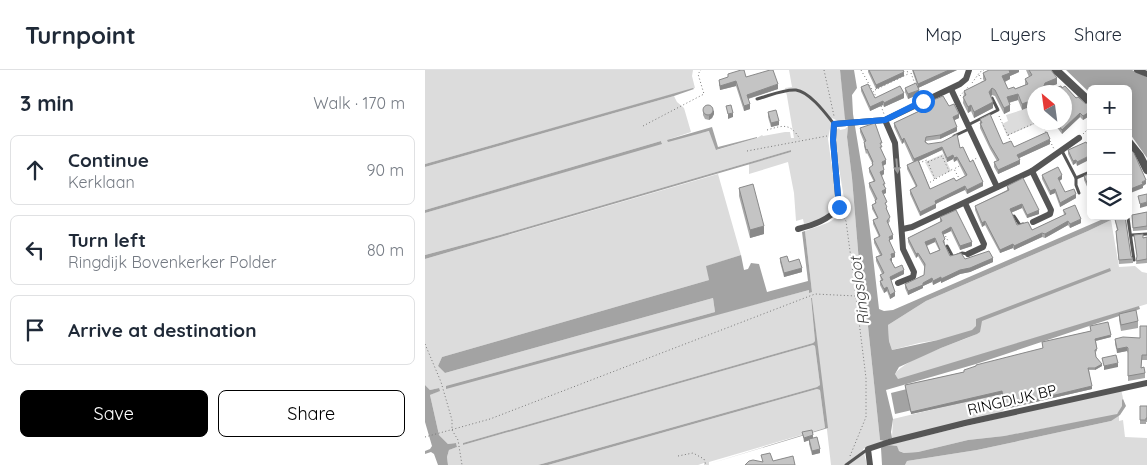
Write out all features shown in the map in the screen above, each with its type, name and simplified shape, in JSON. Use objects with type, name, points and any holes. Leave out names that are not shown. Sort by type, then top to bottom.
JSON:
[{"type":"street","points":[[798,229],[824,220],[833,215],[839,207],[833,134],[834,124],[885,119],[951,89],[966,79],[969,70]]},
{"type":"street","points":[[1056,70],[1064,83],[1087,100]]},
{"type":"street","points":[[1137,70],[1147,74]]},
{"type":"street","points":[[951,89],[997,187]]},
{"type":"street","points":[[885,119],[895,143],[903,229],[903,249],[914,272],[913,277],[898,283]]},
{"type":"street","points":[[903,229],[912,227],[1032,171],[1079,138]]},
{"type":"street","points":[[1132,146],[1147,170]]},
{"type":"street","points":[[1032,171],[1051,210],[1050,214],[1033,222]]},
{"type":"street","points":[[965,203],[984,244],[983,247],[968,254]]},
{"type":"street","name":"RINGDIJK BP","points":[[868,449],[965,423],[1147,383]]},
{"type":"street","points":[[868,449],[870,465]]},
{"type":"lane","points":[[757,99],[798,90],[821,107],[834,124]]},
{"type":"lane","points":[[948,138],[998,110],[992,98]]},
{"type":"lane","points":[[1059,153],[1076,178],[1079,193]]},
{"type":"lane","points":[[1076,178],[1087,173]]},
{"type":"lane","points":[[1014,216],[1020,225],[1030,221],[1033,222]]},
{"type":"lane","points":[[1128,220],[1134,260]]},
{"type":"lane","points":[[1132,235],[1147,234]]},
{"type":"lane","points":[[947,246],[953,256],[962,253],[968,254]]},
{"type":"lane","points":[[846,465],[868,449]]},
{"type":"path","points":[[643,126],[704,94],[698,74],[701,70]]},
{"type":"path","points":[[824,70],[834,124]]},
{"type":"path","points":[[861,70],[867,84],[874,90],[885,119]]},
{"type":"path","points":[[874,90],[910,74],[907,70]]},
{"type":"path","points":[[979,72],[985,86]]},
{"type":"path","points":[[996,111],[1011,144]]},
{"type":"path","points":[[767,130],[783,126],[792,128],[800,140]]},
{"type":"path","points":[[1008,136],[1027,127]]},
{"type":"path","points":[[1046,130],[1059,153]]},
{"type":"path","points":[[1079,138],[1087,130]]},
{"type":"path","points":[[747,151],[833,134]]},
{"type":"path","points":[[928,163],[942,156],[949,171]]},
{"type":"path","points":[[968,162],[982,156]]},
{"type":"path","points":[[917,164],[927,160],[936,180]]},
{"type":"path","points":[[927,184],[961,165]]},
{"type":"path","points":[[954,169],[961,185]]},
{"type":"path","points":[[839,207],[846,221],[866,378],[865,417],[850,457],[852,460]]},
{"type":"path","points":[[943,231],[949,243],[947,246]]},
{"type":"path","points":[[425,437],[490,420],[815,294],[856,296]]},
{"type":"path","points":[[425,344],[441,382],[452,420],[451,430],[458,440],[462,465]]},
{"type":"path","points":[[678,456],[693,453],[704,459],[706,465]]},
{"type":"shaded area","points":[[425,70],[693,70],[692,76],[695,88],[425,164]]},
{"type":"shaded area","points":[[789,70],[840,70],[846,122],[832,118],[828,139],[837,203],[832,212],[823,218],[804,224],[803,219],[796,221],[794,193],[788,162],[749,174],[749,164],[791,152],[791,150],[425,255],[425,213],[662,143],[661,141],[425,210],[425,167],[674,96],[677,102],[684,108],[691,132],[667,140],[710,131],[717,150],[762,135],[790,132],[791,138],[794,138],[785,88],[792,87]]},
{"type":"shaded area","points":[[840,70],[854,70],[857,88],[852,95],[853,114],[865,187],[879,309],[884,311],[893,310],[1101,220],[1111,220],[926,301],[888,325],[889,341],[892,350],[938,340],[972,330],[976,326],[976,319],[1110,268],[1111,271],[982,321],[980,332],[977,334],[899,367],[895,374],[898,379],[1139,306],[1140,309],[976,364],[886,390],[893,419],[892,438],[887,440],[887,445],[897,446],[899,451],[904,453],[918,452],[968,440],[1004,436],[1117,414],[1122,406],[1123,399],[1126,406],[1120,415],[1111,421],[977,450],[907,461],[905,465],[882,465],[881,448],[884,441],[880,440],[864,288],[859,262],[847,137],[848,126],[845,119]]},
{"type":"shaded area","points":[[1066,70],[1132,70],[1147,77],[1147,158],[1132,137],[1132,85],[1087,85],[1087,90]]},
{"type":"shaded area","points":[[693,88],[674,96],[425,167],[425,164]]},
{"type":"shaded area","points":[[1027,108],[1027,127],[1007,136],[1002,124],[1008,121],[1006,115]]},
{"type":"shaded area","points":[[848,126],[847,137],[859,262],[864,288],[880,440],[884,441],[863,449],[867,465],[831,465],[812,298],[815,341],[813,343],[463,443],[463,445],[813,345],[815,346],[820,385],[817,387],[538,465],[448,465],[447,457],[449,450],[457,447],[456,443],[448,444],[439,435],[430,395],[439,391],[439,388],[430,390],[425,385],[425,259],[718,174],[741,255],[707,266],[709,280],[442,357],[438,366],[445,373],[713,298],[715,312],[446,386],[809,290],[812,292],[805,231],[834,219],[845,205],[834,137],[835,131],[839,128],[840,130],[845,129]]},
{"type":"shaded area","points":[[712,127],[718,147],[757,138],[716,150],[709,131],[668,142],[667,140]]},
{"type":"shaded area","points":[[661,141],[662,144],[425,213],[425,210]]},
{"type":"shaded area","points":[[791,150],[791,152],[425,259],[425,255]]},
{"type":"shaded area","points":[[943,154],[951,171],[934,179],[925,162]]},
{"type":"shaded area","points":[[1111,220],[1119,267],[1135,266],[1142,272],[1147,273],[1147,304],[898,380],[895,374],[910,362],[976,334],[919,343],[892,350],[889,341],[888,325],[926,301]]},
{"type":"shaded area","points":[[805,231],[812,292],[809,293],[809,290],[446,389],[446,386],[715,312],[713,298],[445,373],[438,366],[442,357],[709,280],[706,266],[741,255],[744,270],[748,269],[751,263],[759,264],[767,292],[808,281],[802,232]]},
{"type":"shaded area","points":[[811,298],[828,428],[709,464],[825,428],[820,390],[817,389],[548,465],[538,465],[817,387],[820,385],[815,346],[813,345],[463,445],[463,443],[813,343],[815,341]]},
{"type":"shaded area","points":[[425,385],[430,390],[439,388],[440,391],[430,395],[439,435],[448,444],[456,443],[457,447],[449,450],[447,457],[448,465],[438,465],[434,454],[431,452],[425,454],[425,451],[432,446],[425,422]]},
{"type":"shaded area","points":[[817,389],[820,390],[825,428],[709,462],[709,465],[704,465],[704,463],[698,465],[548,465]]},
{"type":"shaded area","points":[[907,389],[912,410],[895,414],[891,393]]},
{"type":"shaded area","points":[[1121,389],[1124,404],[1121,410],[1114,416],[1119,416],[1119,421],[1123,420],[1125,437],[1147,438],[1147,465],[905,465],[907,461],[977,450],[1111,421],[1112,416],[1004,436],[968,440],[918,452],[904,453],[887,445]]},
{"type":"shaded area","points":[[1001,393],[1006,408],[1000,413],[887,440],[892,438],[893,419]]},
{"type":"building","points":[[744,70],[746,77],[773,70],[778,84],[747,95],[750,104],[744,106],[736,81],[720,86],[719,80],[728,77],[728,74]]},
{"type":"building","points":[[869,70],[903,70],[904,72],[876,85]]},
{"type":"building","points":[[913,70],[949,70],[918,84]]},
{"type":"building","points":[[989,70],[1009,70],[1010,73],[1002,76],[1008,89],[1014,87],[1015,89],[1028,84],[1025,79],[1032,75],[1029,70],[1051,70],[1057,78],[1044,85],[1027,85],[1027,102],[1022,104],[1018,94],[1007,97],[1010,105],[1004,108],[995,90],[992,88],[989,92],[993,102],[974,112],[971,105],[968,107],[963,97],[966,95],[964,91],[986,80],[983,73]]},
{"type":"building","points":[[916,83],[919,90],[908,94],[905,88]]},
{"type":"building","points":[[868,84],[875,98],[900,86],[904,93],[884,103],[883,101],[870,107],[861,87]]},
{"type":"building","points":[[1072,94],[1076,98],[1078,97],[1087,103],[1087,114],[1083,116],[1080,113],[1072,121]]},
{"type":"building","points":[[943,96],[949,106],[954,104],[959,114],[953,117],[957,127],[940,135],[926,137],[925,142],[928,144],[942,142],[957,134],[960,148],[963,147],[970,162],[973,160],[983,182],[967,190],[965,186],[935,201],[936,204],[920,212],[910,190],[917,186],[907,165],[918,160],[930,189],[954,178],[956,181],[967,175],[957,157],[954,158],[953,155],[947,158],[942,147],[914,159],[894,123],[928,107],[926,103]]},
{"type":"building","points":[[706,105],[710,105],[713,110],[712,114],[706,115],[703,112],[703,108]]},
{"type":"building","points":[[731,105],[733,113],[728,114],[726,106]]},
{"type":"building","points":[[776,110],[779,121],[771,123],[768,112]]},
{"type":"building","points":[[990,114],[1003,144],[1011,141],[1014,147],[1047,132],[1050,139],[1017,155],[1020,160],[998,170],[994,162],[999,160],[980,123],[982,123],[980,119]]},
{"type":"building","points":[[875,123],[882,143],[880,143],[882,147],[880,147],[886,160],[882,162],[884,170],[880,172],[885,184],[883,184],[886,189],[882,191],[887,202],[885,203],[886,208],[890,217],[887,221],[893,235],[889,237],[889,240],[895,253],[891,254],[892,258],[890,259],[895,268],[902,265],[904,270],[890,277],[895,292],[890,295],[887,287],[884,289],[880,281],[883,280],[880,275],[884,273],[876,257],[882,255],[874,239],[880,236],[873,220],[878,218],[872,205],[876,203],[875,200],[877,199],[869,183],[875,181],[869,168],[873,165],[873,162],[866,150],[864,142],[866,141],[860,128]]},
{"type":"building","points":[[1086,142],[1087,157],[1077,162],[1076,160],[1073,161],[1068,150]]},
{"type":"building","points":[[1132,151],[1146,180],[1142,182],[1143,184],[1132,188]]},
{"type":"building","points":[[1058,167],[1062,175],[1058,178],[1065,192],[1074,189],[1076,194],[1060,203],[1055,189],[1050,191],[1042,175]]},
{"type":"building","points":[[1023,178],[1039,210],[1027,215],[1022,204],[1010,209],[1017,225],[1028,222],[1032,230],[1066,214],[1063,210],[1075,205],[1081,219],[1070,224],[1068,221],[1045,234],[1042,233],[1014,246],[1013,244],[1000,250],[985,221],[982,223],[975,206],[1009,190],[1007,186]]},
{"type":"building","points":[[753,184],[764,226],[750,230],[739,188]]},
{"type":"building","points":[[1147,194],[1147,202],[1140,204],[1138,196]]},
{"type":"building","points":[[956,210],[972,242],[960,246],[951,227],[942,232],[945,239],[943,241],[950,256],[961,253],[965,259],[989,251],[993,258],[941,279],[941,277],[933,281],[932,278],[923,283],[923,285],[908,291],[905,284],[924,275],[925,264],[918,253],[916,254],[908,238],[942,221],[940,217]],"holes":[[[935,238],[940,250],[930,254],[925,242]]]},
{"type":"building","points":[[1147,212],[1147,226],[1133,228],[1132,215]]},
{"type":"building","points":[[1115,220],[1126,220],[1133,259],[1119,260],[1116,231],[1118,230]]},
{"type":"building","points":[[1143,234],[1143,238],[1147,237],[1147,259],[1136,261],[1134,235]]},
{"type":"building","points":[[787,256],[789,262],[799,259],[802,268],[784,273],[780,258]]},
{"type":"building","points":[[1136,310],[1138,321],[1121,325],[1119,314]]},
{"type":"building","points":[[1108,322],[1111,335],[1095,339],[1096,357],[1102,364],[1095,368],[1088,368],[1092,386],[1005,407],[1002,391],[911,412],[905,385],[964,372],[964,370],[976,365],[1043,348],[1042,342],[1091,331],[1090,326]]},
{"type":"building","points":[[1140,326],[1147,326],[1147,355],[1142,355],[1141,368],[1144,367],[1145,373],[1128,376],[1128,348],[1117,349],[1115,339],[1123,337],[1140,338]]},
{"type":"building","points":[[1116,355],[1118,363],[1104,366],[1102,358]]},
{"type":"building","points":[[1140,406],[1147,406],[1146,420],[1140,420]]},
{"type":"building","points":[[812,430],[813,435],[804,438],[802,432]]},
{"type":"building","points":[[817,437],[820,449],[812,451],[809,439]]},
{"type":"building","points":[[770,453],[773,461],[793,456],[795,465],[745,465],[753,460],[763,462],[761,455]]},
{"type":"route","points":[[839,207],[833,140],[834,124],[885,120],[923,101]]},
{"type":"water label","name":"Ringsloot","points":[[859,291]]}]
